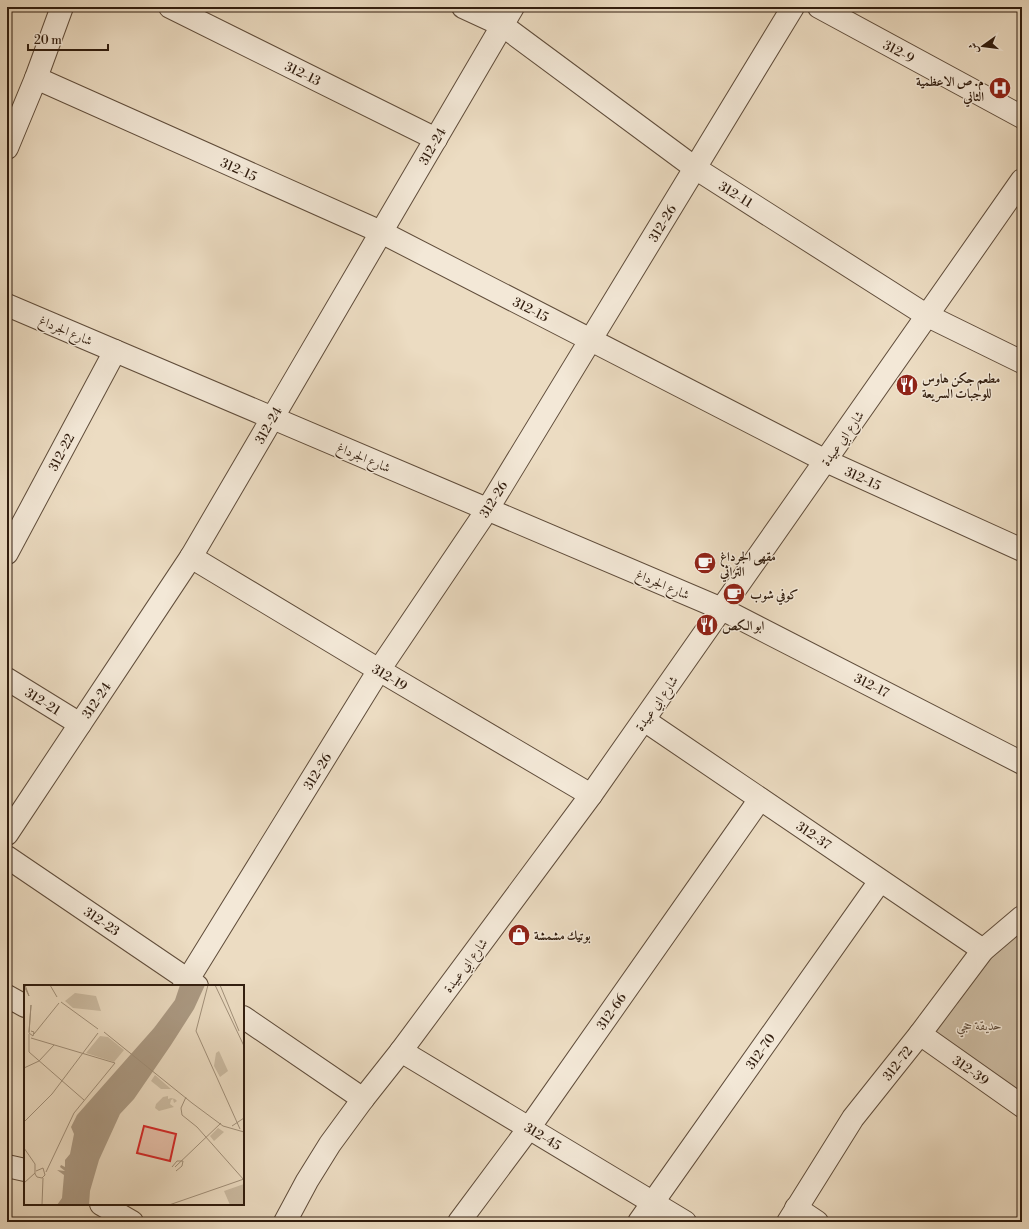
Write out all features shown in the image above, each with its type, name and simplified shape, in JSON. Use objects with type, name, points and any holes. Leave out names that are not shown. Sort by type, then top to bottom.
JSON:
[{"type":"street","points":[[7,148],[36,78],[62,7]]},
{"type":"street","name":"312-13","points":[[170,7],[436,139]]},
{"type":"street","name":"312-11","points":[[463,7],[502,26],[695,168],[926,315],[1022,362]]},
{"type":"street","name":"312-24","points":[[7,834],[191,557],[513,7]]},
{"type":"street","name":"312-26","points":[[190,984],[379,670],[487,510],[793,7]]},
{"type":"street","name":"312-9","points":[[819,7],[1022,117]]},
{"type":"street","name":"312-15","points":[[36,78],[381,232],[826,461],[1022,550]]},
{"type":"street","name":"شارع ابي عبيدة","points":[[287,1222],[307,1181],[330,1144],[591,795],[1022,180]]},
{"type":"street","name":"شارع الجرداغ","points":[[7,305],[722,609]]},
{"type":"street","name":"312-22","points":[[7,553],[115,351]]},
{"type":"street","name":"312-19","points":[[191,557],[591,795]]},
{"type":"street","name":"312-17","points":[[722,609],[1022,763]]},
{"type":"street","name":"312-21","points":[[7,679],[80,724]]},
{"type":"street","name":"312-37","points":[[644,720],[983,950]]},
{"type":"street","name":"312-66","points":[[459,1222],[529,1128],[760,799]]},
{"type":"street","name":"312-23","points":[[7,857],[190,984]]},
{"type":"street","name":"312-70","points":[[639,1222],[880,881]]},
{"type":"street","name":"312-72","points":[[792,1215],[853,1118],[920,1034],[983,950],[1022,917]]},
{"type":"street","points":[[7,996],[24,1005]]},
{"type":"street","points":[[244,1019],[363,1099]]},
{"type":"street","name":"312-39","points":[[920,1034],[1022,1106]]},
{"type":"street","name":"312-45","points":[[401,1051],[685,1222]]},
{"type":"street","points":[[7,1166],[24,1170]]},
{"type":"street","points":[[792,1215],[818,1222]]},
{"type":"green space","name":"حديقة حجي","points":[[1022,917],[1022,1108],[920,1034]]},
{"type":"place","name":"م. ص الاعظمية الثاني","points":[[1000,88]]},
{"type":"place","name":"مطعم جكن هاوس للوجبات السريعة","points":[[907,385]]},
{"type":"place","name":"مقهى الجرداغ التراثي","points":[[705,563]]},
{"type":"place","name":"كوفي شوب","points":[[734,594]]},
{"type":"place","name":"ابو الكص","points":[[707,625]]},
{"type":"place","name":"بوتيك مشمشة","points":[[519,935]]}]
